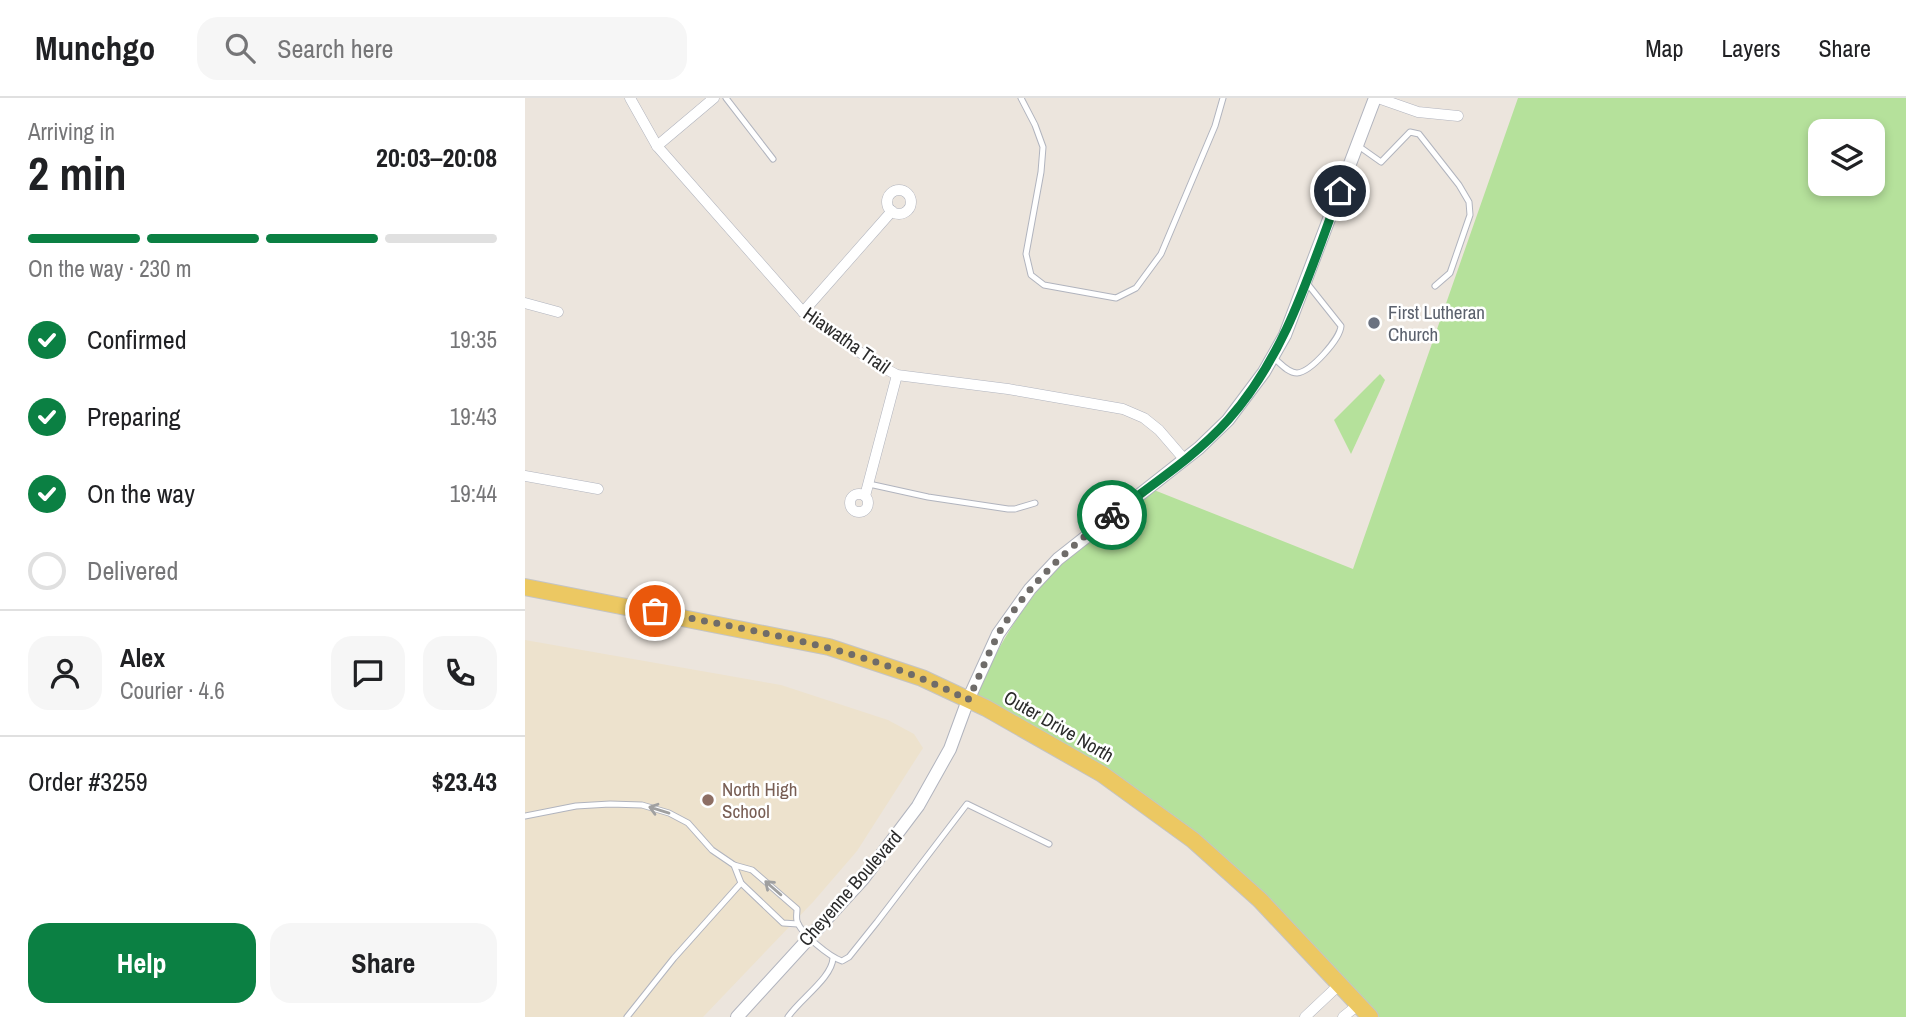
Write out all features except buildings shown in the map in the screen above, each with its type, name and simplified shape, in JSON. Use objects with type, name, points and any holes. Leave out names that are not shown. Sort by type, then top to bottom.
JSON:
[{"type":"main road","name":"Outer Drive North","points":[[525,587],[829,647],[922,678],[986,708],[1102,774],[1193,840],[1260,900],[1370,1017]]},
{"type":"street","name":"Hiawatha Trail","points":[[630,98],[657,146],[803,312],[875,363],[897,375],[1008,388],[1123,409],[1144,418],[1159,430],[1184,459]]},
{"type":"street","points":[[657,146],[714,98]]},
{"type":"street","points":[[1377,98],[1418,112],[1458,116]]},
{"type":"street","name":"Cheyenne Boulevard","points":[[737,1017],[863,879],[918,806],[950,749],[968,700],[998,635],[1030,589],[1069,550],[1184,459],[1228,420],[1273,357],[1285,335],[1377,98]]},
{"type":"street","points":[[803,312],[891,211]]},
{"type":"street","points":[[525,303],[558,312]]},
{"type":"street","points":[[865,496],[897,375]]},
{"type":"street","points":[[525,476],[598,489]]},
{"type":"street","points":[[1305,1017],[1340,985]]},
{"type":"street","points":[[1343,1017],[1358,1005]]},
{"type":"lane","points":[[726,98],[773,159]]},
{"type":"lane","points":[[1021,98],[1043,148],[1026,254],[1031,275],[1044,285],[1116,298],[1136,288],[1161,254],[1215,126],[1223,98]]},
{"type":"lane","points":[[1357,145],[1381,162],[1411,132],[1419,134],[1459,184],[1469,202],[1470,215],[1450,273],[1436,286]]},
{"type":"lane","points":[[1273,357],[1289,371],[1301,372],[1310,367],[1339,335],[1341,326],[1306,282]]},
{"type":"lane","points":[[869,484],[928,497],[1008,509],[1035,503]]},
{"type":"lane","points":[[525,816],[576,806],[642,805],[669,813],[688,823],[712,850],[734,865],[752,870],[797,909],[798,924],[809,936],[834,958],[842,961],[849,957],[967,804],[1049,844]]},
{"type":"lane","points":[[734,865],[741,883],[783,923],[798,924]]},
{"type":"lane","points":[[627,1017],[674,958],[741,883]]},
{"type":"lane","points":[[788,1017],[831,970],[834,958]]},
{"type":"shaded area","name":"North High School","points":[[525,640],[781,685],[888,720],[914,734],[923,748],[857,851],[813,902],[703,1017],[525,1017]]},
{"type":"green space","points":[[1518,98],[1906,98],[1906,1017],[1373,1017],[1222,862],[973,698],[1013,625],[1036,592],[1086,541],[1154,490],[1353,569]]},
{"type":"green space","points":[[1380,374],[1385,380],[1351,454],[1334,420]]},
{"type":"way so far","points":[[655,611],[829,647],[922,678],[968,700],[998,635],[1014,609],[1058,559],[1112,515]]},
{"type":"place","name":"First Lutheran Church","points":[[1374,323]]},
{"type":"place","name":"North High School","points":[[708,800]]},
{"type":"route","points":[[1112,515],[1199,447],[1228,420],[1263,372],[1285,335],[1340,191]]}]
